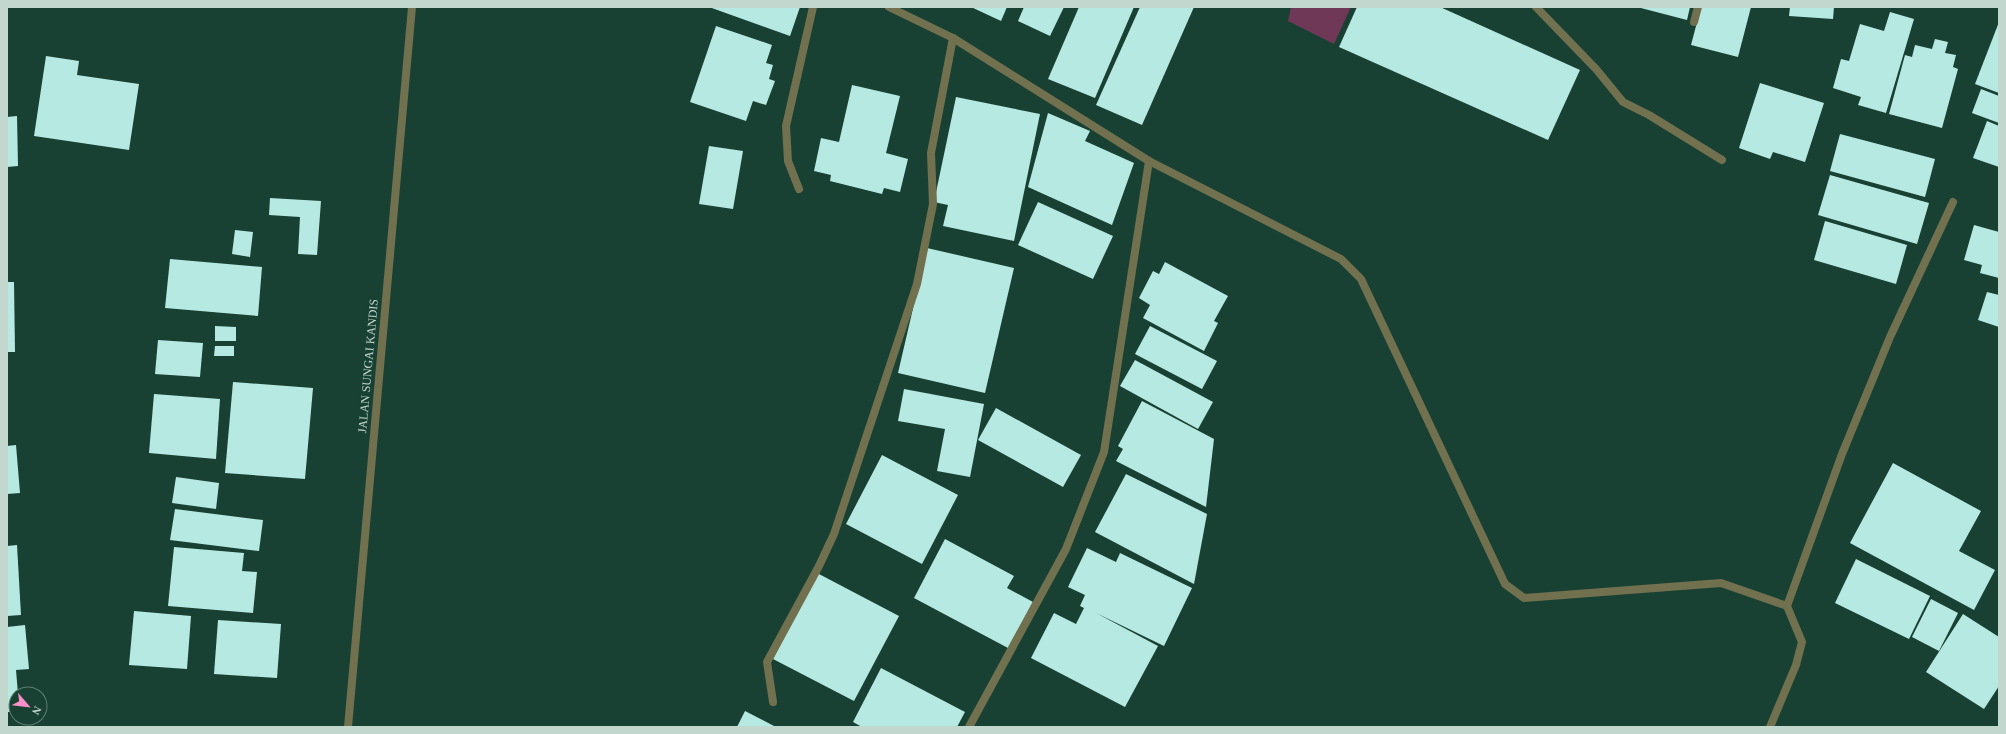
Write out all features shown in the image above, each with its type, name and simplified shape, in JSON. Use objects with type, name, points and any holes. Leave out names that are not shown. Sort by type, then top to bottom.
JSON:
[{"type":"street","name":"JALAN SUNGAI KANDIS","points":[[348,727],[412,7]]},
{"type":"street","points":[[799,189],[788,161],[786,126],[813,7]]},
{"type":"street","points":[[889,7],[953,38],[1149,161],[1341,258],[1361,279],[1505,584],[1524,598],[1721,582],[1787,606]]},
{"type":"street","points":[[1536,7],[1596,69],[1623,102],[1656,119],[1722,160]]},
{"type":"street","points":[[1694,22],[1698,7]]},
{"type":"street","points":[[773,702],[767,662],[819,566],[834,534],[917,284],[933,204],[931,153],[953,38]]},
{"type":"street","points":[[969,727],[1066,549],[1104,452],[1149,161]]},
{"type":"street","points":[[1770,727],[1796,665],[1802,642],[1787,606],[1842,454],[1890,337],[1953,202]]},
{"type":"shaded area","points":[[1291,7],[1351,7],[1334,44],[1288,21]]},
{"type":"building","points":[[709,7],[800,7],[790,36]]},
{"type":"building","points":[[971,7],[1007,7],[1001,21]]},
{"type":"building","points":[[1024,7],[1064,7],[1050,36],[1018,21]]},
{"type":"building","points":[[1079,7],[1134,7],[1095,98],[1048,79]]},
{"type":"building","points":[[1140,7],[1194,7],[1142,125],[1096,105]]},
{"type":"building","points":[[1357,7],[1440,7],[1580,70],[1548,140],[1339,47]]},
{"type":"building","points":[[1637,7],[1690,7],[1687,20]]},
{"type":"building","points":[[1701,7],[1751,7],[1738,57],[1691,45]]},
{"type":"building","points":[[1790,7],[1834,7],[1833,19],[1789,16]]},
{"type":"building","points":[[1890,12],[1914,19],[1886,113],[1858,105],[1861,97],[1833,88],[1841,59],[1849,61],[1860,24],[1884,31]]},
{"type":"building","points":[[1999,22],[1999,93],[1975,84]]},
{"type":"building","points":[[716,26],[772,45],[766,63],[773,65],[769,79],[775,81],[766,105],[753,101],[746,121],[690,102]]},
{"type":"building","points":[[1935,39],[1948,42],[1945,53],[1956,55],[1953,67],[1958,69],[1942,128],[1889,114],[1905,55],[1912,57],[1915,45],[1932,49]]},
{"type":"building","points":[[46,56],[79,61],[77,75],[139,84],[129,150],[34,136]]},
{"type":"building","points":[[1760,83],[1824,103],[1805,162],[1773,152],[1770,159],[1739,148]]},
{"type":"building","points":[[852,85],[900,96],[886,153],[908,159],[900,192],[884,188],[882,194],[830,181],[831,175],[814,171],[821,138],[839,142]]},
{"type":"building","points":[[1981,89],[1999,96],[1999,123],[1972,113]]},
{"type":"building","points":[[956,97],[1040,114],[1014,241],[943,226],[948,205],[934,202]]},
{"type":"building","points":[[1048,113],[1090,131],[1085,141],[1134,163],[1112,225],[1028,187]]},
{"type":"building","points":[[17,116],[18,166],[7,167],[7,117]]},
{"type":"building","points":[[1987,121],[1999,126],[1999,167],[1973,158]]},
{"type":"building","points":[[1840,134],[1935,159],[1925,197],[1830,171]]},
{"type":"building","points":[[709,146],[743,151],[733,209],[699,204]]},
{"type":"building","points":[[1830,175],[1929,203],[1917,244],[1818,215]]},
{"type":"building","points":[[270,198],[321,201],[317,255],[298,254],[300,217],[269,215]]},
{"type":"building","points":[[1038,202],[1113,236],[1093,279],[1018,245]]},
{"type":"building","points":[[1825,221],[1907,245],[1896,284],[1814,260]]},
{"type":"building","points":[[1974,225],[1999,232],[1999,278],[1980,273],[1982,265],[1964,260]]},
{"type":"building","points":[[235,230],[253,232],[250,257],[232,254]]},
{"type":"building","points":[[927,248],[1014,268],[985,393],[898,373]]},
{"type":"building","points":[[170,259],[262,267],[258,316],[165,308]]},
{"type":"building","points":[[1165,262],[1228,296],[1214,321],[1218,323],[1204,351],[1143,318],[1150,305],[1139,298],[1153,271],[1159,274]]},
{"type":"building","points":[[7,282],[14,282],[15,352],[7,352]]},
{"type":"building","points":[[1987,292],[1999,295],[1999,327],[1978,320]]},
{"type":"building","points":[[215,326],[236,327],[236,341],[215,341]]},
{"type":"building","points":[[1150,326],[1217,361],[1202,389],[1135,354]]},
{"type":"building","points":[[158,340],[203,343],[200,377],[155,374]]},
{"type":"building","points":[[215,346],[234,346],[234,356],[214,356]]},
{"type":"building","points":[[1135,360],[1213,402],[1198,429],[1120,386]]},
{"type":"building","points":[[233,382],[313,388],[305,479],[225,473]]},
{"type":"building","points":[[904,389],[984,404],[970,477],[937,471],[945,429],[898,421]]},
{"type":"building","points":[[154,394],[220,399],[216,459],[149,453]]},
{"type":"building","points":[[1142,401],[1214,439],[1206,507],[1116,461],[1123,449],[1118,446]]},
{"type":"building","points":[[996,408],[1081,455],[1063,487],[978,440]]},
{"type":"building","points":[[16,445],[20,493],[7,494],[7,446]]},
{"type":"building","points":[[882,455],[958,495],[922,564],[846,524]]},
{"type":"building","points":[[1893,463],[1981,511],[1959,551],[1995,570],[1974,610],[1850,543]]},
{"type":"building","points":[[1126,474],[1207,514],[1194,584],[1095,532]]},
{"type":"building","points":[[176,477],[219,483],[216,509],[172,503]]},
{"type":"building","points":[[175,509],[263,520],[259,551],[170,540]]},
{"type":"building","points":[[945,539],[1014,576],[1007,588],[1033,602],[1008,648],[914,598]]},
{"type":"building","points":[[17,545],[21,615],[7,616],[7,546]]},
{"type":"building","points":[[174,547],[244,553],[242,571],[257,572],[253,613],[168,606]]},
{"type":"building","points":[[1087,548],[1116,562],[1120,553],[1192,588],[1164,646],[1096,613],[1158,646],[1125,707],[1031,658],[1054,613],[1076,624],[1084,608],[1080,606],[1085,595],[1068,587]]},
{"type":"building","points":[[1856,559],[1930,596],[1909,639],[1835,603]]},
{"type":"building","points":[[817,573],[899,616],[854,701],[773,659]]},
{"type":"building","points":[[1931,599],[1958,613],[1939,651],[1912,637]]},
{"type":"building","points":[[134,611],[191,616],[187,669],[129,665]]},
{"type":"building","points":[[1963,614],[1999,637],[1999,686],[1984,709],[1926,672]]},
{"type":"building","points":[[218,620],[281,624],[277,678],[214,674]]},
{"type":"building","points":[[25,625],[29,669],[16,670],[17,686],[8,686],[8,712],[7,712],[7,627]]},
{"type":"building","points":[[881,668],[965,712],[957,727],[862,727],[853,722]]},
{"type":"building","points":[[745,711],[776,727],[737,727]]}]
